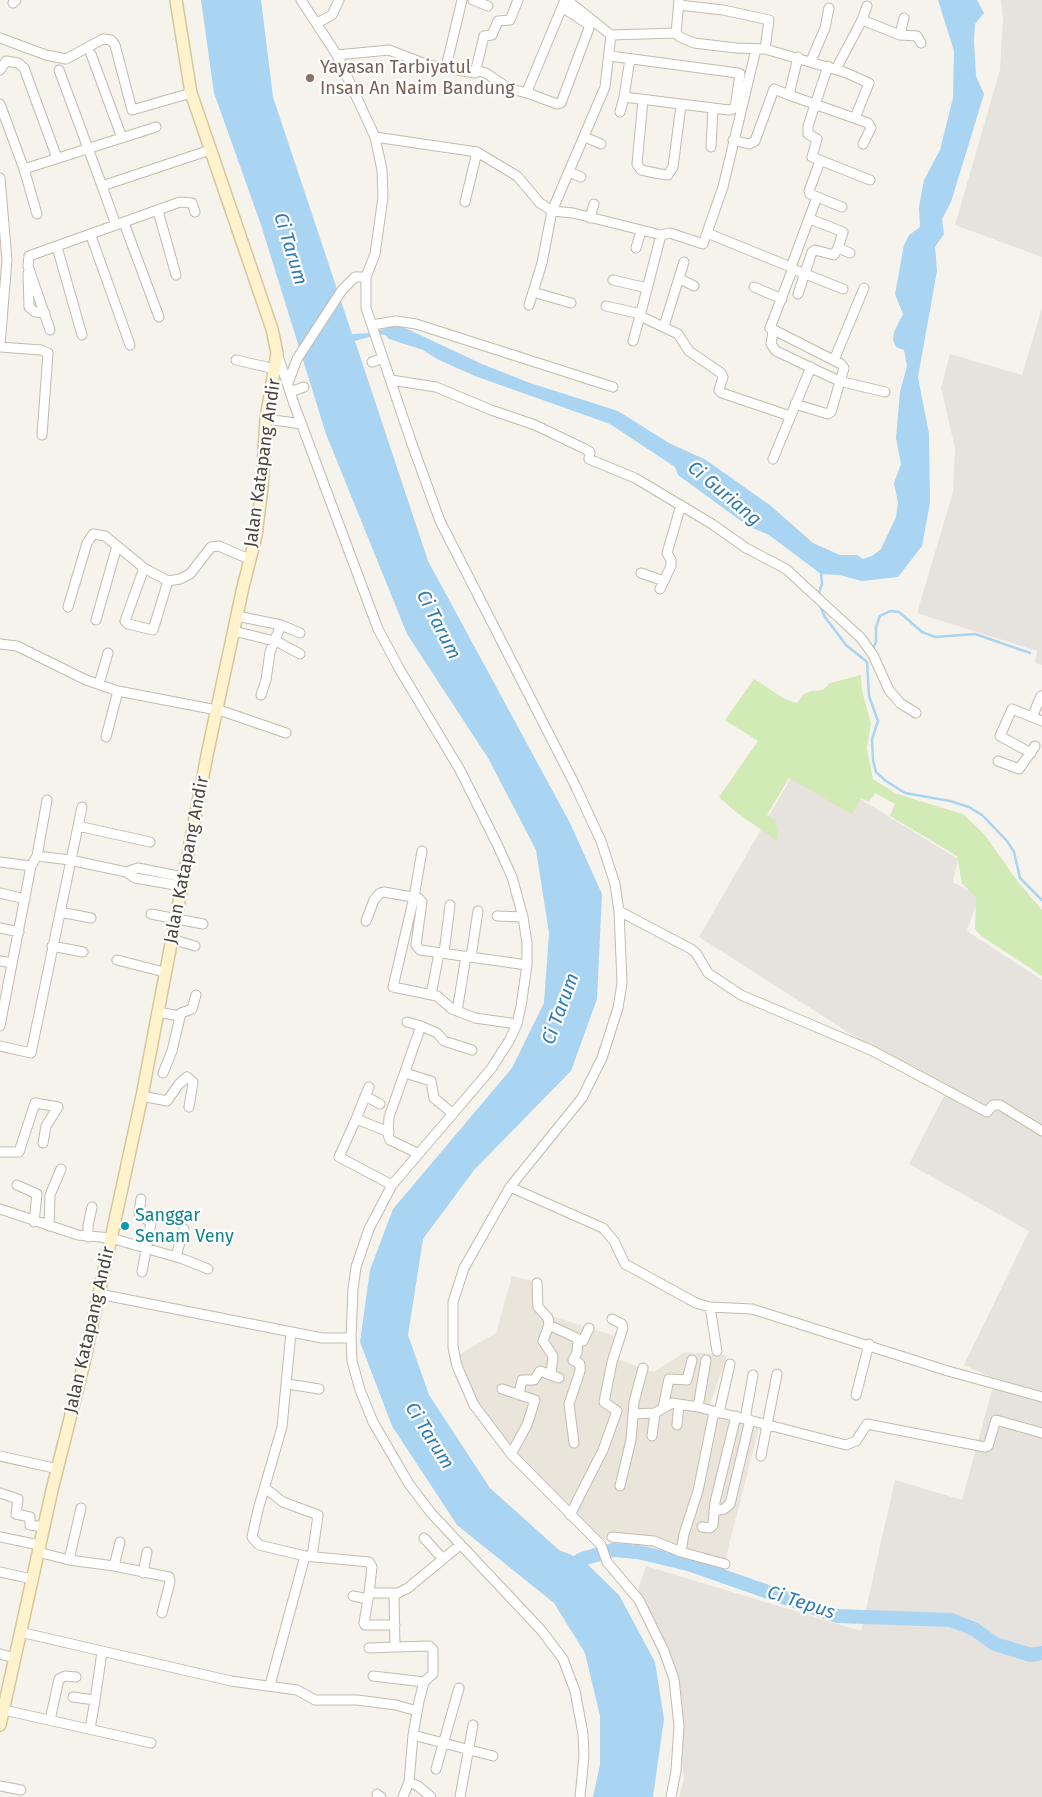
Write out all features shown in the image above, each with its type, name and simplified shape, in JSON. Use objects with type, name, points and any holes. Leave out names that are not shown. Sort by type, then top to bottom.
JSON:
[{"type":"street","name":"Jalan Katapang Andir","points":[[1,1716],[142,1096],[156,1012],[177,918],[182,882],[236,616],[256,536],[262,487],[266,419],[277,361],[272,329],[191,93],[176,0]]},
{"type":"street","points":[[302,0],[337,54],[375,137],[382,170],[383,197],[375,254],[366,277],[366,308],[440,521],[575,785],[601,842],[615,884],[619,911],[622,983],[618,1008],[602,1058],[582,1098],[510,1187],[480,1236],[458,1284],[453,1302],[453,1347],[458,1366],[474,1405],[511,1454],[599,1542],[607,1562],[639,1600],[664,1651],[674,1680],[678,1726],[676,1771],[671,1797]]},
{"type":"street","points":[[317,23],[332,15],[338,0]]},
{"type":"street","points":[[446,67],[462,0]]},
{"type":"street","points":[[474,0],[488,6]]},
{"type":"street","points":[[337,54],[389,50],[422,63],[475,73],[484,36],[492,35],[498,21],[510,20],[518,0]]},
{"type":"street","points":[[475,70],[486,73],[508,88],[557,104],[561,103],[589,28],[589,25],[565,2]]},
{"type":"street","points":[[530,94],[528,90],[565,2]]},
{"type":"street","points":[[565,2],[611,35],[676,33],[694,43],[760,49],[798,57],[832,68],[869,83],[855,118]]},
{"type":"street","points":[[375,137],[477,152],[517,176],[540,203],[552,210],[661,235],[670,232],[703,244],[723,187],[734,140],[769,20],[679,3],[676,33]]},
{"type":"street","points":[[867,6],[862,20],[832,68],[815,103],[807,133],[817,138],[812,157],[870,180]]},
{"type":"street","points":[[811,61],[825,28],[828,8]]},
{"type":"street","points":[[900,35],[904,18]]},
{"type":"street","points":[[862,20],[900,35],[916,36],[921,43]]},
{"type":"street","points":[[529,305],[542,263],[552,210],[605,87],[611,35]]},
{"type":"street","points":[[0,38],[46,55],[66,59],[104,38],[111,40],[115,45],[132,110],[191,93]]},
{"type":"street","points":[[92,54],[122,138]]},
{"type":"street","points":[[610,56],[740,74],[735,108],[729,110],[624,97]]},
{"type":"street","points":[[789,95],[798,57]]},
{"type":"street","points":[[620,112],[630,59]]},
{"type":"street","points":[[0,70],[6,61],[18,63],[24,68],[57,158]]},
{"type":"street","points":[[59,70],[102,186],[159,317]]},
{"type":"street","points":[[734,140],[749,144],[755,141],[774,89],[871,125],[863,144]]},
{"type":"street","points":[[643,100],[637,164],[641,170],[660,174],[668,175],[673,167],[681,105]]},
{"type":"street","points":[[0,104],[24,170],[37,214]]},
{"type":"street","points":[[711,147],[713,108]]},
{"type":"street","points":[[24,170],[156,127]]},
{"type":"street","points":[[584,137],[601,144]]},
{"type":"street","points":[[102,186],[210,150]]},
{"type":"street","points":[[465,202],[477,152]]},
{"type":"street","points":[[820,161],[809,190],[810,194],[842,207]]},
{"type":"street","points":[[569,172],[581,177]]},
{"type":"street","points":[[0,178],[7,260],[0,346],[41,350],[48,353],[42,435]]},
{"type":"street","points":[[817,197],[782,299],[770,325],[773,331],[771,344],[776,351],[839,381],[885,392]]},
{"type":"street","points":[[45,313],[35,312],[29,307],[29,256],[187,202],[193,205],[195,212]]},
{"type":"street","points":[[590,218],[594,204]]},
{"type":"street","points":[[158,211],[176,275]]},
{"type":"street","points":[[798,294],[804,273],[814,250],[834,255],[843,232],[810,219]]},
{"type":"street","points":[[636,248],[641,230]]},
{"type":"street","points":[[707,233],[843,289]]},
{"type":"street","points":[[633,341],[661,235]]},
{"type":"street","points":[[91,236],[130,345]]},
{"type":"street","points":[[57,247],[82,335]]},
{"type":"street","points":[[838,248],[850,254]]},
{"type":"street","points":[[664,326],[684,262]]},
{"type":"street","points":[[28,266],[50,330]]},
{"type":"street","points":[[289,388],[292,369],[297,359],[342,290],[355,277],[366,277]]},
{"type":"street","points":[[680,279],[694,286]]},
{"type":"street","points":[[613,280],[648,288]]},
{"type":"street","points":[[754,287],[782,299]]},
{"type":"street","points":[[834,360],[864,288]]},
{"type":"street","points":[[533,292],[571,303]]},
{"type":"street","points":[[606,306],[641,315],[678,334],[689,351],[721,372],[723,377],[719,390],[722,393],[790,416]]},
{"type":"street","points":[[374,330],[396,321],[416,324],[614,387]]},
{"type":"street","points":[[773,331],[834,360],[844,368],[839,381],[833,410],[828,414],[795,404]]},
{"type":"street","points":[[372,362],[383,358]]},
{"type":"street","points":[[236,360],[277,361],[292,369]]},
{"type":"street","points":[[277,361],[352,554],[378,629],[400,670],[460,770],[497,844],[512,877],[528,943],[527,966],[517,1024],[496,1062],[392,1185],[369,1229],[356,1267],[350,1338],[352,1361],[360,1390],[374,1422],[410,1484],[431,1513],[541,1630],[563,1658],[570,1672],[583,1734],[584,1756],[580,1797]]},
{"type":"street","points":[[773,459],[811,367]]},
{"type":"street","points":[[391,380],[436,387],[491,410],[536,425],[589,451],[589,459],[594,462],[635,478],[681,504],[746,548],[786,569],[807,586],[861,638],[871,652],[894,697],[916,713]]},
{"type":"street","points":[[289,388],[304,387]]},
{"type":"street","points":[[266,419],[302,424]]},
{"type":"street","points":[[641,573],[662,585],[671,566],[671,560],[667,553],[681,504]]},
{"type":"street","points":[[68,607],[87,543],[93,534],[105,536],[144,568],[168,581],[180,579],[190,574],[211,547],[219,546],[250,558]]},
{"type":"street","points":[[96,620],[117,546]]},
{"type":"street","points":[[144,568],[125,620],[128,624],[153,630],[168,581]]},
{"type":"street","points":[[236,616],[281,625],[300,632]]},
{"type":"street","points":[[261,696],[273,641],[281,625]]},
{"type":"street","points":[[234,631],[273,641],[300,654]]},
{"type":"street","points":[[0,644],[18,646],[118,691],[217,710],[286,733]]},
{"type":"street","points":[[99,684],[108,653]]},
{"type":"street","points":[[106,738],[118,691]]},
{"type":"street","points":[[1032,717],[1041,696]]},
{"type":"street","points":[[998,762],[1019,769],[1033,750],[1000,736],[1012,709],[1042,721]]},
{"type":"street","points":[[0,1026],[3,997],[19,932],[31,866],[37,856],[47,800]]},
{"type":"street","points":[[0,1046],[31,1053],[82,807]]},
{"type":"street","points":[[78,826],[150,842]]},
{"type":"street","points":[[422,851],[414,897],[393,987],[437,996],[457,1011],[490,1021],[517,1024]]},
{"type":"street","points":[[37,856],[70,860],[126,872],[138,868],[182,882]]},
{"type":"street","points":[[0,862],[31,866]]},
{"type":"street","points":[[366,920],[374,900],[384,892],[414,897],[422,902],[417,948],[527,966]]},
{"type":"street","points":[[0,893],[25,899]]},
{"type":"street","points":[[431,996],[450,905]]},
{"type":"street","points":[[457,1011],[478,911]]},
{"type":"street","points":[[619,911],[691,949],[696,953],[708,973],[741,995],[873,1051],[987,1112],[993,1105],[1000,1105],[1042,1131]]},
{"type":"street","points":[[60,912],[91,918]]},
{"type":"street","points":[[151,914],[203,924]]},
{"type":"street","points":[[497,916],[523,917]]},
{"type":"street","points":[[0,928],[19,932]]},
{"type":"street","points":[[171,939],[195,946]]},
{"type":"street","points":[[52,946],[83,952]]},
{"type":"street","points":[[117,960],[164,972]]},
{"type":"street","points":[[0,961],[12,963]]},
{"type":"street","points":[[163,1073],[172,1051],[180,1016],[184,1011],[192,1009],[196,995]]},
{"type":"street","points":[[156,1012],[180,1016]]},
{"type":"street","points":[[408,1022],[438,1033],[444,1042],[472,1050]]},
{"type":"street","points":[[417,1154],[390,1140],[388,1120],[421,1026]]},
{"type":"street","points":[[405,1072],[431,1081],[434,1098],[452,1113]]},
{"type":"street","points":[[142,1096],[167,1101],[179,1084],[187,1077],[194,1082],[189,1107]]},
{"type":"street","points":[[380,1104],[367,1092],[339,1157],[392,1185]]},
{"type":"street","points":[[0,1152],[19,1152],[35,1103],[58,1107],[46,1124],[43,1143]]},
{"type":"street","points":[[356,1119],[389,1132]]},
{"type":"street","points":[[49,1226],[50,1195],[61,1169]]},
{"type":"street","points":[[17,1185],[37,1194],[34,1222]]},
{"type":"street","points":[[510,1187],[603,1228],[614,1241],[625,1264],[632,1270],[681,1296],[710,1307],[752,1310],[869,1344],[948,1371],[1042,1397]]},
{"type":"street","points":[[140,1199],[139,1212],[151,1223],[142,1272]]},
{"type":"street","points":[[88,1237],[92,1207]]},
{"type":"street","points":[[0,1209],[34,1222],[88,1237],[111,1238],[176,1256],[208,1269]]},
{"type":"street","points":[[176,1256],[184,1229]]},
{"type":"street","points":[[519,1394],[522,1379],[534,1380],[540,1370],[555,1376],[554,1356],[543,1341],[549,1325],[548,1318],[538,1306],[537,1283]]},
{"type":"street","points":[[98,1294],[322,1338],[350,1338]]},
{"type":"street","points":[[710,1307],[717,1351]]},
{"type":"street","points":[[570,1515],[603,1450],[617,1411],[604,1402],[612,1362],[623,1328],[622,1324],[612,1319]]},
{"type":"street","points":[[549,1325],[583,1342],[589,1328]]},
{"type":"street","points":[[291,1332],[288,1384],[282,1427],[252,1537],[259,1545],[309,1557],[370,1563],[364,1624],[395,1625]]},
{"type":"street","points":[[574,1443],[569,1404],[580,1371],[580,1364],[573,1360],[577,1353],[578,1341]]},
{"type":"street","points":[[856,1396],[869,1344]]},
{"type":"street","points":[[663,1408],[669,1379],[687,1380],[692,1360]]},
{"type":"street","points":[[698,1407],[706,1360]]},
{"type":"street","points":[[682,1552],[684,1534],[698,1491],[730,1364]]},
{"type":"street","points":[[620,1486],[631,1440],[633,1414],[643,1368]]},
{"type":"street","points":[[761,1456],[777,1374]]},
{"type":"street","points":[[714,1511],[724,1509],[730,1504],[753,1375]]},
{"type":"street","points":[[288,1384],[318,1389]]},
{"type":"street","points":[[502,1389],[535,1401],[527,1425],[511,1454]]},
{"type":"street","points":[[633,1414],[655,1413],[672,1403],[679,1404],[698,1407],[846,1445],[856,1440],[868,1424],[986,1447],[996,1420],[1042,1432]]},
{"type":"street","points":[[677,1425],[679,1404]]},
{"type":"street","points":[[652,1436],[655,1413]]},
{"type":"street","points":[[702,1527],[712,1527],[714,1511],[744,1419]]},
{"type":"street","points":[[625,1463],[630,1462],[632,1453],[638,1454]]},
{"type":"street","points":[[0,1456],[58,1469]]},
{"type":"street","points":[[265,1488],[283,1502],[318,1515],[309,1557],[270,1685]]},
{"type":"street","points":[[0,1493],[18,1499],[16,1514],[30,1517],[30,1525],[44,1527]]},
{"type":"street","points":[[69,1560],[81,1508]]},
{"type":"street","points":[[0,1537],[69,1560],[114,1566],[169,1578],[162,1613]]},
{"type":"street","points":[[612,1537],[654,1541],[682,1552],[725,1564]]},
{"type":"street","points":[[424,1538],[443,1559]]},
{"type":"street","points":[[114,1566],[120,1542]]},
{"type":"street","points":[[353,1596],[395,1593],[408,1588],[460,1545]]},
{"type":"street","points":[[143,1573],[146,1552]]},
{"type":"street","points":[[0,1572],[32,1578]]},
{"type":"street","points":[[395,1593],[395,1647]]},
{"type":"street","points":[[20,1632],[231,1682],[270,1685],[298,1690],[315,1700],[340,1698],[396,1705],[417,1711]]},
{"type":"street","points":[[369,1648],[432,1648],[433,1674],[424,1682],[413,1735],[409,1782],[403,1797]]},
{"type":"street","points":[[90,1729],[102,1652]]},
{"type":"street","points":[[0,1654],[15,1658]]},
{"type":"street","points":[[50,1720],[59,1679],[65,1676],[76,1677]]},
{"type":"street","points":[[373,1676],[424,1682]]},
{"type":"street","points":[[436,1769],[442,1742],[459,1688]]},
{"type":"street","points":[[73,1697],[95,1700]]},
{"type":"street","points":[[1,1716],[50,1720],[151,1743]]},
{"type":"street","points":[[460,1797],[467,1749],[473,1725]]},
{"type":"street","points":[[413,1735],[493,1756]]},
{"type":"street","points":[[409,1782],[418,1786],[431,1797]]},
{"type":"street","points":[[0,1786],[21,1790]]},
{"type":"shaded area","points":[[1001,0],[1042,0],[1042,257],[955,225],[1000,70],[1003,19]]},
{"type":"shaded area","points":[[1042,308],[1042,665],[1035,663],[1037,651],[917,613],[953,492],[955,448],[941,388],[950,354],[1022,375]]},
{"type":"shaded area","points":[[800,762],[958,859],[953,882],[979,896],[967,931],[1042,980],[1042,1797],[679,1797],[684,1779],[675,1696],[636,1596],[646,1566],[861,1631],[895,1480],[962,1500],[995,1379],[964,1365],[1029,1231],[909,1164],[945,1094],[699,937]]},
{"type":"shaded area","points":[[512,1276],[533,1281],[545,1314],[615,1336],[611,1357],[654,1372],[685,1352],[727,1355],[707,1413],[759,1427],[723,1569],[588,1535],[472,1411],[450,1360],[496,1333]]},
{"type":"green space","points":[[861,675],[862,691],[871,723],[867,748],[873,779],[897,794],[963,814],[984,834],[1018,882],[1042,910],[1042,976],[981,936],[975,929],[976,897],[962,884],[957,856],[890,816],[895,804],[875,793],[869,802],[861,798],[852,814],[789,778],[767,815],[775,821],[779,842],[736,812],[719,797],[758,741],[725,720],[754,679],[785,699],[797,703],[804,694],[823,690],[830,683]]},
{"type":"water","name":"Ci Tarum","points":[[201,0],[261,0],[273,97],[352,334],[372,333],[388,327],[403,327],[482,364],[530,383],[618,411],[669,443],[706,460],[771,506],[813,543],[840,555],[857,555],[863,559],[872,556],[881,549],[896,517],[898,503],[894,483],[901,464],[896,438],[900,392],[907,366],[904,350],[896,347],[893,340],[894,332],[903,314],[895,294],[904,245],[909,235],[920,227],[919,207],[924,180],[940,150],[953,98],[954,51],[938,0],[977,0],[984,13],[975,24],[974,41],[976,76],[984,94],[951,202],[942,219],[944,234],[935,247],[937,271],[918,377],[929,434],[930,503],[922,546],[898,577],[862,581],[839,575],[821,574],[769,535],[748,526],[678,475],[675,467],[610,424],[475,376],[437,359],[423,350],[389,339],[385,335],[379,334],[355,341],[428,561],[570,823],[602,894],[597,999],[571,1071],[474,1170],[423,1239],[408,1335],[429,1395],[490,1488],[559,1550],[582,1559],[619,1595],[655,1662],[664,1719],[653,1797],[593,1797],[600,1765],[600,1716],[585,1653],[554,1603],[457,1525],[392,1426],[360,1342],[370,1270],[393,1209],[512,1068],[544,1003],[549,933],[536,850],[488,758],[407,634],[326,434],[261,225],[214,93]]},
{"type":"waterway","name":"Ci Guriang","points":[[818,596],[822,584],[821,572]]},
{"type":"waterway","name":"Ci Guriang","points":[[820,606],[825,617],[846,645],[867,662],[869,696],[878,721],[872,739],[873,760],[876,772],[905,793],[950,801],[969,807],[982,815],[1007,841],[1014,852],[1020,878],[1042,900]]},
{"type":"waterway","points":[[872,650],[876,642],[876,627],[880,616],[890,611],[899,612],[922,632],[935,637],[975,634],[1030,653]]},
{"type":"waterway","name":"Ci Tepus","points":[[567,1570],[582,1559],[613,1550],[638,1552],[688,1564],[837,1616],[951,1620],[974,1629],[995,1644],[1031,1655],[1042,1653]]},
{"type":"place","name":"Yayasan Tarbiyatul Insan An Naim Bandung","points":[[310,78]]},
{"type":"place","name":"Sanggar Senam Veny","points":[[125,1226]]}]
